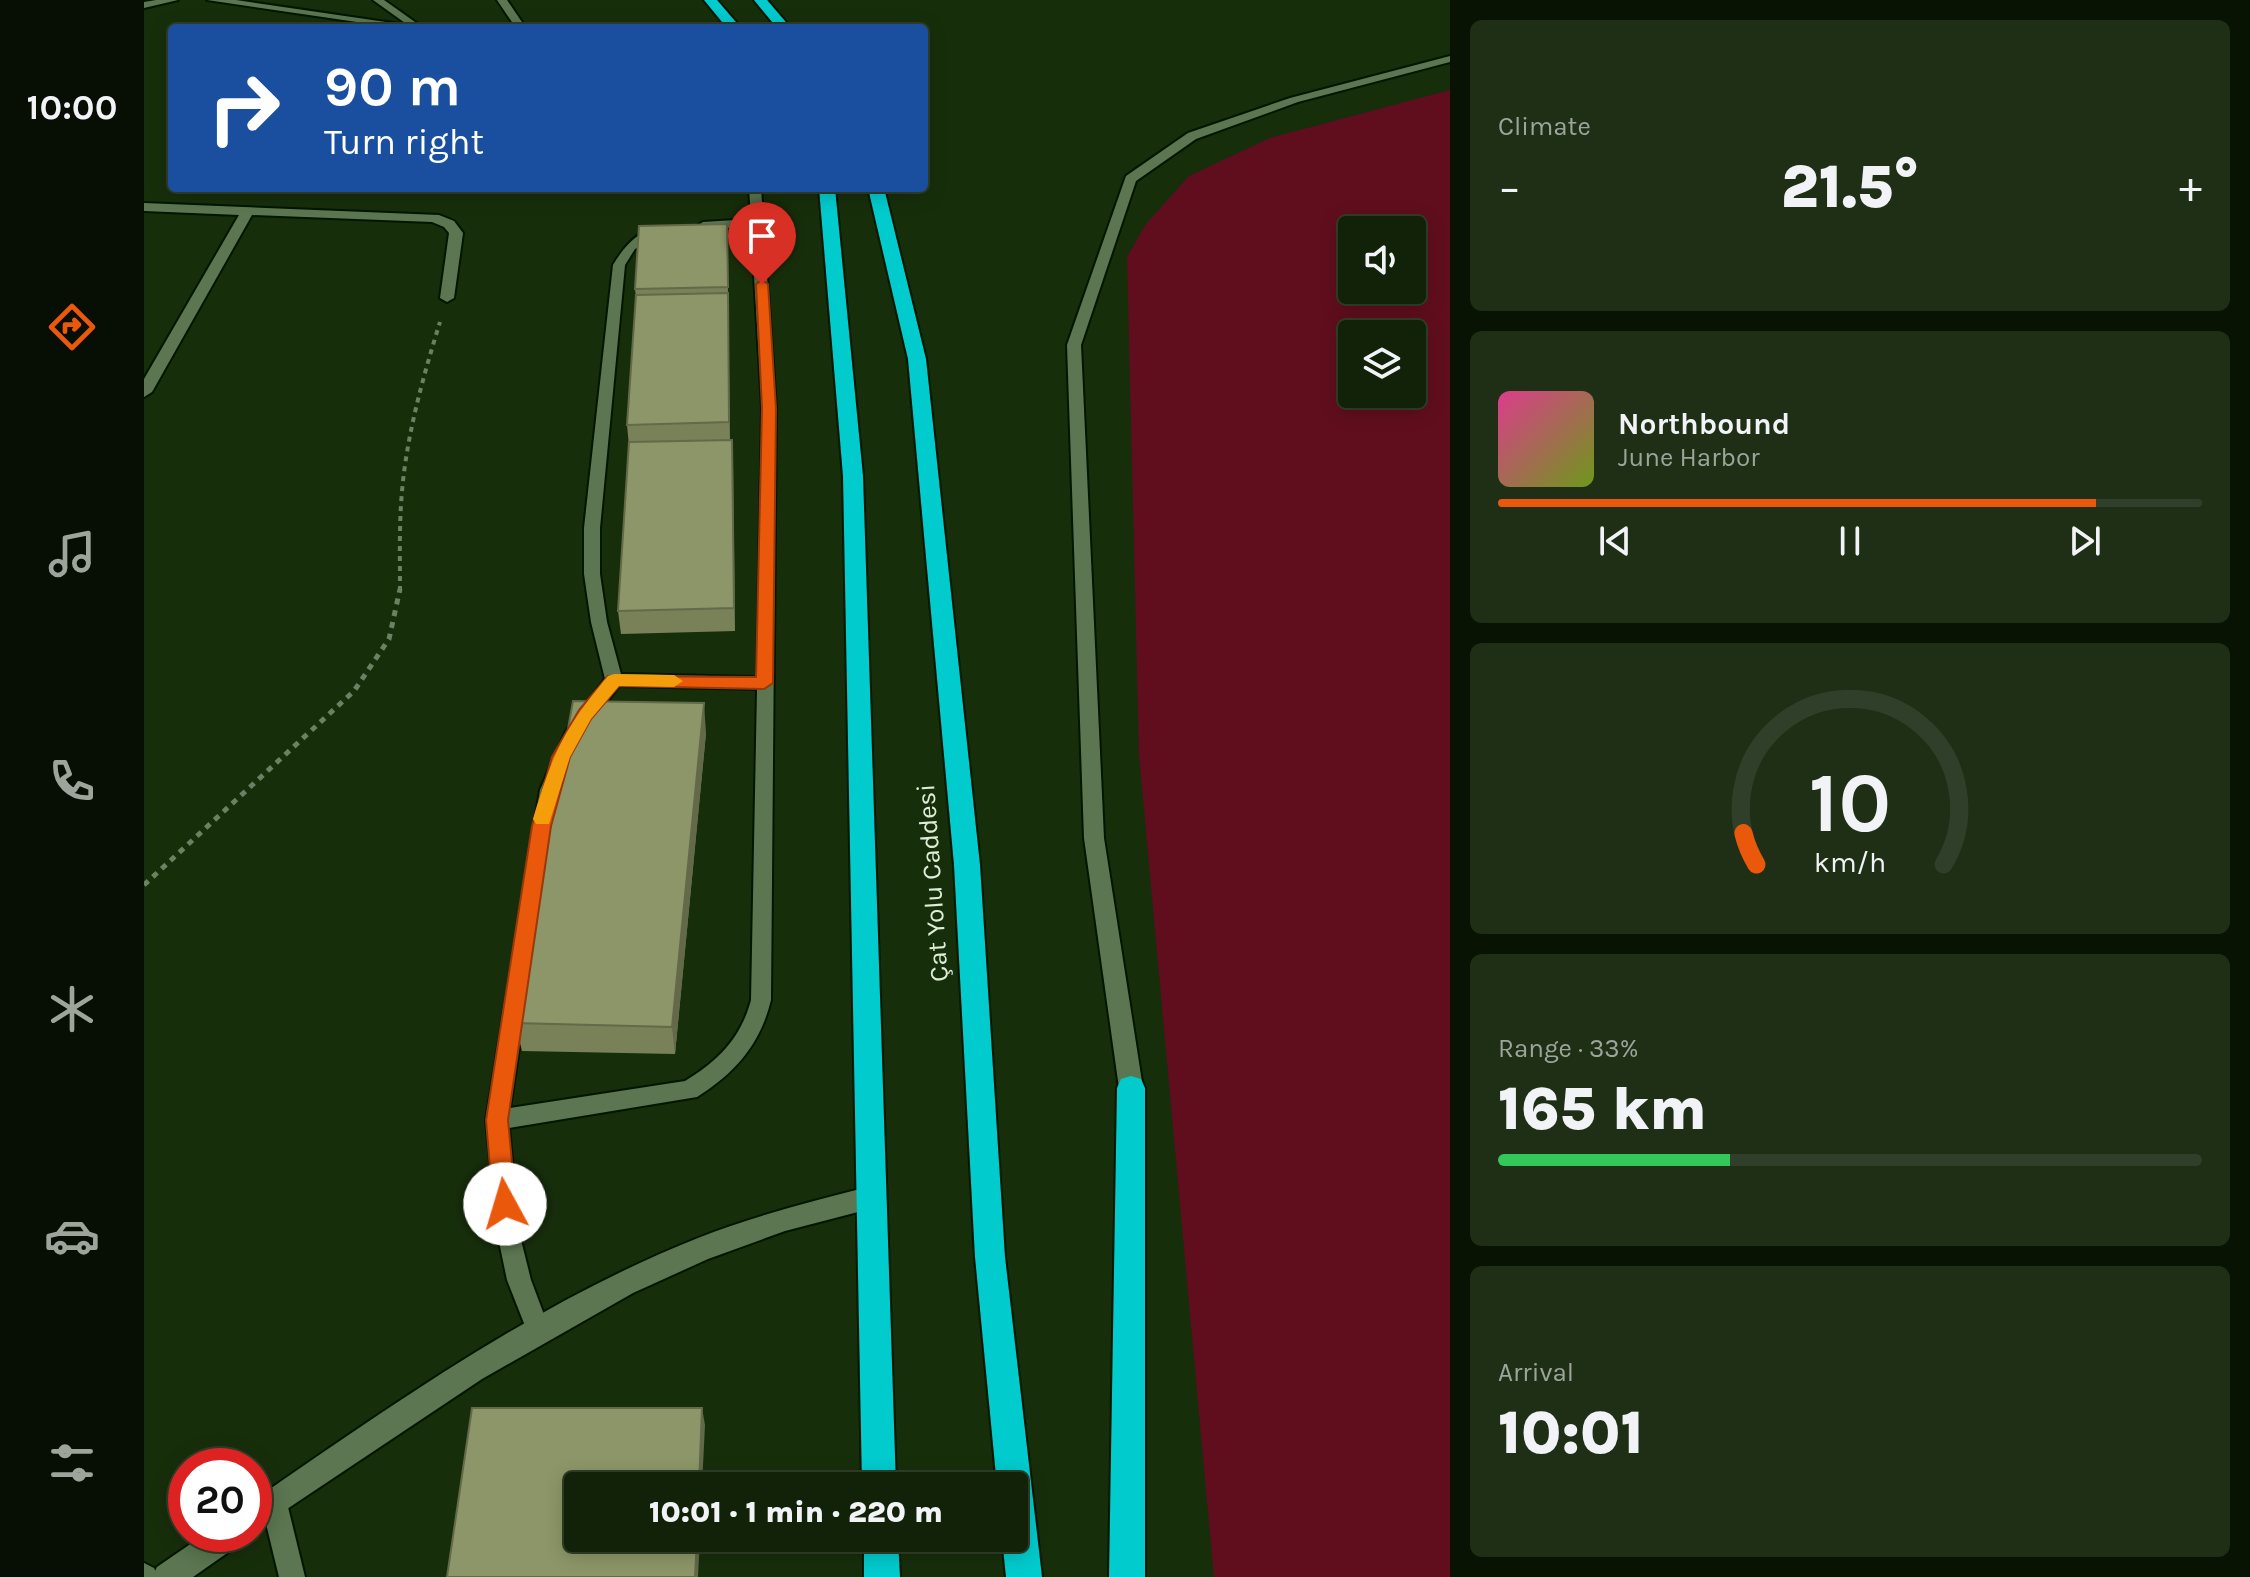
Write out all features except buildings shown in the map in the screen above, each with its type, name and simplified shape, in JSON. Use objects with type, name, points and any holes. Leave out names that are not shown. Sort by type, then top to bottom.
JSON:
[{"type":"highway","points":[[710,0],[731,24]]},
{"type":"highway","points":[[760,0],[781,24]]},
{"type":"highway","points":[[827,192],[853,476],[879,1472]]},
{"type":"highway","name":"Çat Yolu Caddesi","points":[[877,192],[917,359],[967,865],[990,1257],[1024,1577]]},
{"type":"highway","points":[[1127,1577],[1131,1088]]},
{"type":"highway","points":[[881,1552],[882,1577]]},
{"type":"street","points":[[212,0],[390,24]]},
{"type":"street","points":[[1131,1088],[1094,838],[1074,345],[1130,179],[1192,136],[1294,100],[1450,59]]},
{"type":"street","points":[[144,207],[417,215],[449,224],[456,233],[447,298]]},
{"type":"street","points":[[144,392],[248,211]]},
{"type":"street","points":[[272,1505],[537,1328],[637,1275],[745,1231],[821,1208],[872,1198]]},
{"type":"street","points":[[167,1577],[204,1552]]},
{"type":"lane","points":[[144,5],[173,0]]},
{"type":"lane","points":[[378,0],[414,24]]},
{"type":"lane","points":[[502,0],[518,24]]},
{"type":"lane","points":[[497,1120],[689,1090],[716,1075],[749,1038],[761,1000],[769,408],[755,192]]},
{"type":"lane","points":[[614,680],[599,622],[592,574],[592,528],[619,265],[630,247],[674,228],[759,222]]},
{"type":"lane","points":[[614,680],[764,683]]},
{"type":"lane","points":[[537,1328],[519,1280],[508,1232],[497,1120],[549,790],[572,735],[614,680]]},
{"type":"lane","points":[[272,1529],[292,1577]]},
{"type":"path","points":[[144,885],[354,691],[378,664],[393,637],[400,614],[401,493],[410,431],[447,298]]},
{"type":"shaded area","points":[[1450,90],[1450,1577],[1214,1577],[1139,754],[1127,257],[1146,224],[1189,176],[1270,138]]},
{"type":"slow traffic","points":[[543,819],[549,790],[572,735],[614,680],[674,681]]},
{"type":"route","points":[[505,1204],[497,1120],[541,826],[561,757],[585,715],[614,680],[764,683],[769,408],[762,284]]}]
